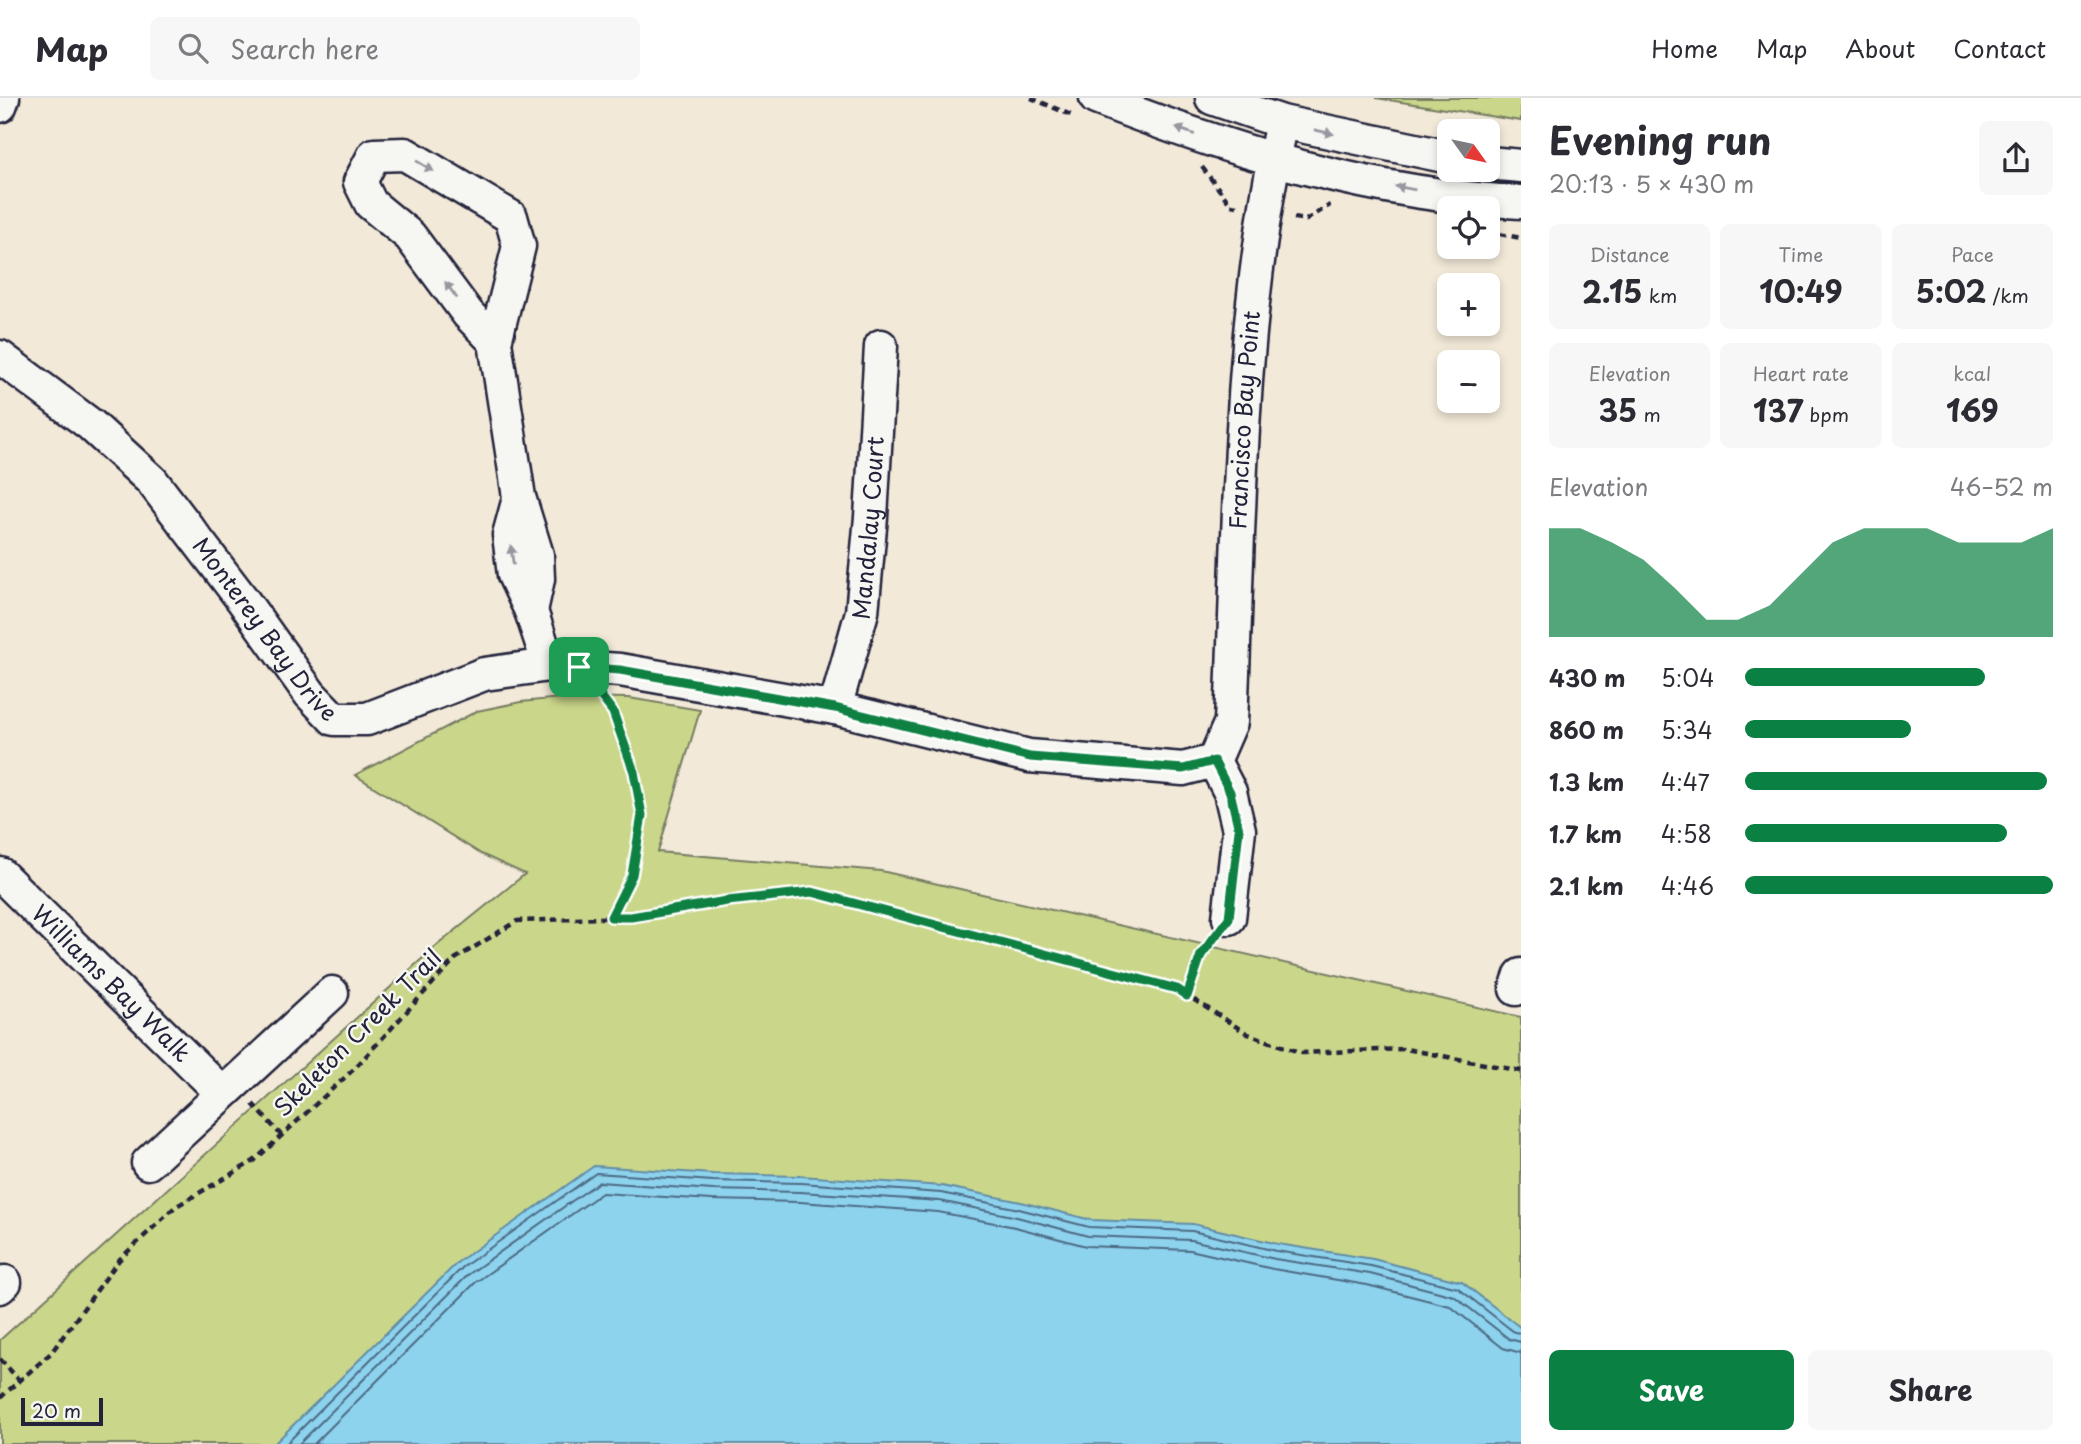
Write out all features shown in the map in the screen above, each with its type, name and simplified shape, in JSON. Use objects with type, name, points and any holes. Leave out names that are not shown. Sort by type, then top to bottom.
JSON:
[{"type":"street","points":[[0,106],[3,98]]},
{"type":"street","points":[[1097,98],[1206,139],[1350,178],[1430,193],[1521,202]]},
{"type":"street","points":[[1212,98],[1282,121],[1437,153]]},
{"type":"street","name":"Francisco Bay Point","points":[[1214,761],[1231,722],[1247,347],[1263,213],[1282,121]]},
{"type":"street","points":[[495,342],[468,314],[410,236],[371,204],[360,182],[374,155],[405,155],[511,217],[519,246],[495,342],[519,497],[537,555],[538,579],[531,611],[564,666]]},
{"type":"street","points":[[1500,164],[1521,166]]},
{"type":"street","name":"Mandalay Court","points":[[835,708],[862,612],[871,517],[881,346]]},
{"type":"street","name":"Monterey Bay Drive","points":[[0,357],[91,425],[152,481],[310,694],[334,719],[367,719],[484,674],[564,666],[620,670],[835,708],[1030,757],[1183,769],[1214,761]]},
{"type":"street","points":[[1214,761],[1230,792],[1239,830],[1229,918]]},
{"type":"street","name":"Williams Bay Walk","points":[[0,874],[228,1088]]},
{"type":"street","points":[[148,1163],[332,993]]},
{"type":"path","points":[[1500,234],[1521,237]]},
{"type":"path","points":[[564,666],[613,712],[634,772],[642,815],[632,875],[611,917]]},
{"type":"path","name":"Skeleton Creek Trail","points":[[0,1398],[51,1353],[118,1259],[175,1207],[254,1161],[354,1069],[455,959],[517,921],[631,917],[727,901],[812,892],[1177,989],[1248,1034],[1302,1053],[1406,1049],[1521,1071]]},
{"type":"path","points":[[1187,996],[1201,955],[1229,918]]},
{"type":"path","points":[[228,1088],[281,1135]]},
{"type":"path","points":[[0,1359],[20,1381]]},
{"type":"green space","points":[[1376,98],[1521,98],[1521,121]]},
{"type":"green space","points":[[570,697],[629,698],[700,710],[658,852],[881,871],[1521,1017],[1521,1444],[0,1444],[0,1340],[435,947],[525,874],[481,854],[355,775],[477,711],[521,702]]},
{"type":"water","points":[[594,1166],[942,1186],[1091,1220],[1193,1224],[1278,1244],[1373,1259],[1462,1282],[1521,1328],[1521,1444],[274,1444],[458,1262]]},
{"type":"route","points":[[579,667],[620,670],[835,708],[1030,757],[1183,769],[1214,761],[1230,792],[1239,830],[1229,918],[1201,955],[1187,996],[1177,989],[812,892],[727,901],[631,917],[611,917],[632,875],[642,815],[634,772],[613,712],[579,667]]}]
